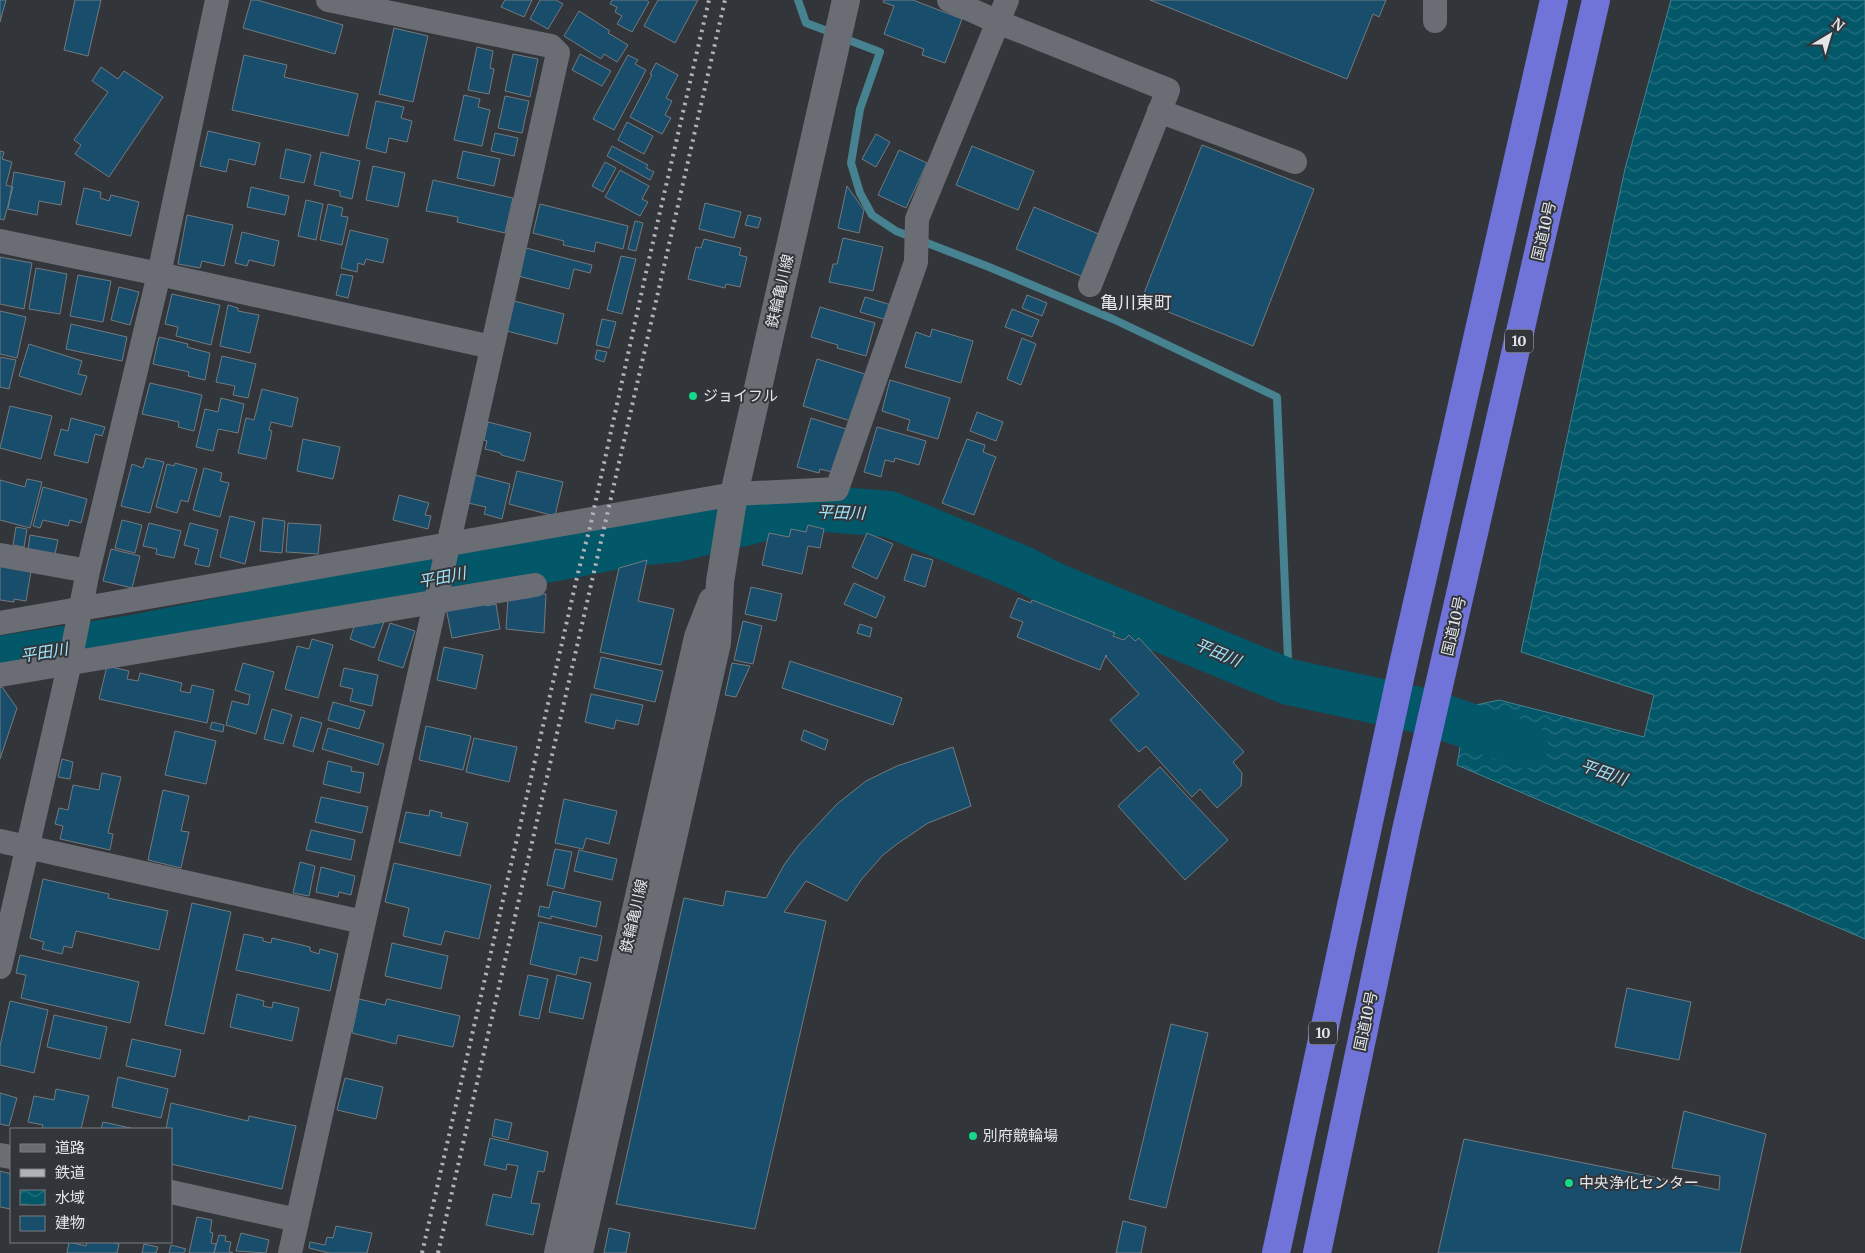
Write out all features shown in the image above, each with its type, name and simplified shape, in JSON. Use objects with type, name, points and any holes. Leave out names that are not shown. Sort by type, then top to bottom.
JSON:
[{"type":"highway","name":"10","points":[[1276,1253],[1402,669],[1554,0]]},
{"type":"highway","name":"国道10号","points":[[1317,1253],[1406,830],[1596,0]]},
{"type":"main road","name":"鉄輪亀川線","points":[[579,1253],[717,643],[720,582],[734,499],[846,0]]},
{"type":"main road","name":"鉄輪亀川線","points":[[558,1253],[698,637],[720,582]]},
{"type":"street","points":[[0,967],[82,609],[88,571],[159,274],[216,0]]},
{"type":"street","points":[[290,1253],[558,52],[551,46],[328,0]]},
{"type":"street","points":[[949,0],[998,22],[1168,90],[1090,285]]},
{"type":"street","points":[[0,623],[448,545],[734,499],[837,489],[916,262],[917,219],[1007,0]]},
{"type":"street","points":[[1159,111],[1295,162]]},
{"type":"street","points":[[0,241],[492,347]]},
{"type":"street","points":[[0,554],[88,571]]},
{"type":"street","points":[[0,675],[535,585]]},
{"type":"street","points":[[0,841],[363,922]]},
{"type":"street","points":[[172,1192],[297,1220]]},
{"type":"water","points":[[1671,0],[1865,0],[1865,939],[1457,765],[1467,707],[1499,700],[1644,737],[1654,695],[1521,652],[1625,169]]},
{"type":"building","points":[[0,0],[6,0],[0,22]]},
{"type":"building","points":[[75,0],[101,0],[88,56],[64,50]]},
{"type":"building","points":[[251,0],[257,0],[343,25],[335,54],[243,28]]},
{"type":"building","points":[[505,0],[532,0],[524,17],[501,7]]},
{"type":"building","points":[[540,0],[556,0],[563,4],[548,29],[530,19]]},
{"type":"building","points":[[612,0],[646,0],[649,2],[632,32],[617,24],[622,16],[615,12],[617,7],[610,4]]},
{"type":"building","points":[[658,0],[698,0],[675,43],[644,26]]},
{"type":"building","points":[[884,0],[913,0],[962,19],[945,63],[922,55],[924,49],[884,34],[894,6],[883,2]]},
{"type":"building","points":[[1150,0],[1386,0],[1379,17],[1373,14],[1347,79]]},
{"type":"building","points":[[579,11],[610,31],[608,33],[628,45],[617,62],[604,54],[601,59],[564,36]]},
{"type":"building","points":[[394,28],[428,36],[413,102],[379,94]]},
{"type":"building","points":[[477,47],[493,51],[490,68],[494,69],[489,94],[468,90]]},
{"type":"building","points":[[513,54],[538,59],[530,97],[505,91]]},
{"type":"building","points":[[580,54],[611,71],[602,86],[572,70]]},
{"type":"building","points":[[244,55],[287,65],[284,77],[358,94],[348,136],[232,110]]},
{"type":"building","points":[[628,55],[638,60],[635,64],[646,70],[614,130],[593,119]]},
{"type":"building","points":[[656,63],[678,75],[666,98],[672,101],[665,115],[671,118],[662,134],[630,117],[652,75],[650,74]]},
{"type":"building","points":[[101,67],[118,79],[124,71],[163,97],[109,177],[75,154],[81,145],[74,140],[108,92],[92,81]]},
{"type":"building","points":[[464,95],[480,99],[478,107],[490,110],[482,146],[454,140]]},
{"type":"building","points":[[505,96],[529,101],[522,133],[498,128]]},
{"type":"building","points":[[376,101],[404,107],[401,118],[412,121],[407,142],[389,138],[386,153],[366,148]]},
{"type":"building","points":[[627,122],[653,136],[644,154],[618,140]]},
{"type":"building","points":[[208,131],[260,143],[255,165],[229,159],[226,172],[200,166]]},
{"type":"building","points":[[495,133],[518,138],[514,156],[491,151]]},
{"type":"building","points":[[876,134],[890,142],[876,167],[862,159]]},
{"type":"building","points":[[1202,145],[1314,189],[1253,346],[1141,301]]},
{"type":"building","points":[[612,146],[648,165],[646,168],[654,172],[650,180],[607,156]]},
{"type":"building","points":[[972,146],[1034,171],[1018,210],[956,185]]},
{"type":"building","points":[[286,149],[311,155],[304,183],[280,178]]},
{"type":"building","points":[[899,150],[927,163],[906,208],[878,195]]},
{"type":"building","points":[[0,151],[4,152],[2,159],[12,162],[6,185],[13,187],[4,220],[0,219]]},
{"type":"building","points":[[463,151],[500,159],[494,186],[457,178]]},
{"type":"building","points":[[321,152],[360,161],[352,199],[340,196],[340,191],[314,185]]},
{"type":"building","points":[[605,162],[616,168],[603,192],[592,186]]},
{"type":"building","points":[[373,166],[405,173],[398,207],[366,200]]},
{"type":"building","points":[[620,170],[649,186],[642,199],[648,202],[640,216],[605,197]]},
{"type":"building","points":[[14,172],[65,182],[61,205],[39,201],[37,215],[8,209]]},
{"type":"building","points":[[433,180],[513,198],[505,233],[457,222],[458,217],[426,211]]},
{"type":"building","points":[[847,186],[864,210],[859,233],[838,228]]},
{"type":"building","points":[[251,187],[289,196],[285,215],[247,207]]},
{"type":"building","points":[[84,188],[101,192],[100,198],[109,201],[111,195],[139,202],[131,236],[76,224]]},
{"type":"building","points":[[306,200],[323,204],[316,240],[298,236]]},
{"type":"building","points":[[705,203],[741,212],[734,238],[699,229]]},
{"type":"building","points":[[328,204],[343,208],[341,216],[348,217],[342,245],[320,240]]},
{"type":"building","points":[[540,204],[628,226],[623,249],[596,242],[594,252],[563,245],[564,241],[533,233]]},
{"type":"building","points":[[1034,207],[1101,235],[1083,277],[1016,249]]},
{"type":"building","points":[[187,215],[233,225],[224,266],[202,261],[200,268],[178,264]]},
{"type":"building","points":[[748,215],[761,218],[758,228],[745,225]]},
{"type":"building","points":[[635,221],[643,223],[636,251],[628,249]]},
{"type":"building","points":[[350,230],[388,239],[383,263],[366,259],[364,265],[358,263],[357,272],[341,268]]},
{"type":"building","points":[[242,232],[279,241],[274,266],[249,260],[247,266],[235,263]]},
{"type":"building","points":[[843,238],[883,247],[873,291],[829,282],[833,264],[837,264]]},
{"type":"building","points":[[704,239],[741,248],[739,255],[747,257],[740,287],[726,284],[725,288],[688,279],[696,247],[701,248]]},
{"type":"building","points":[[526,248],[592,265],[590,273],[574,269],[569,289],[518,276]]},
{"type":"building","points":[[621,256],[636,259],[622,314],[607,310]]},
{"type":"building","points":[[0,257],[32,263],[24,309],[0,304]]},
{"type":"building","points":[[36,268],[67,274],[60,314],[29,309]]},
{"type":"building","points":[[341,274],[353,276],[348,298],[336,295]]},
{"type":"building","points":[[78,275],[111,281],[103,322],[70,316]]},
{"type":"building","points":[[119,287],[139,292],[130,325],[111,320]]},
{"type":"building","points":[[172,294],[220,305],[211,345],[176,336],[178,327],[165,324]]},
{"type":"building","points":[[1027,295],[1047,303],[1042,316],[1022,308]]},
{"type":"building","points":[[865,297],[891,305],[887,320],[860,312]]},
{"type":"building","points":[[514,301],[564,314],[557,344],[507,331]]},
{"type":"building","points":[[228,305],[238,308],[238,311],[259,315],[250,353],[220,346]]},
{"type":"building","points":[[820,307],[875,323],[866,356],[837,348],[838,345],[811,337]]},
{"type":"building","points":[[1012,309],[1039,320],[1032,337],[1005,327]]},
{"type":"building","points":[[0,311],[26,317],[17,358],[0,354]]},
{"type":"building","points":[[602,319],[616,322],[609,348],[596,345]]},
{"type":"building","points":[[71,324],[127,337],[122,361],[66,349]]},
{"type":"building","points":[[932,329],[973,341],[961,383],[905,367],[916,332],[930,337]]},
{"type":"building","points":[[159,337],[188,344],[187,347],[210,353],[205,380],[188,376],[189,372],[153,364]]},
{"type":"building","points":[[1022,338],[1036,344],[1021,385],[1007,379]]},
{"type":"building","points":[[29,344],[82,361],[78,374],[87,376],[81,395],[19,376]]},
{"type":"building","points":[[597,350],[607,352],[604,362],[595,359]]},
{"type":"building","points":[[222,356],[256,364],[248,398],[233,395],[235,386],[216,382]]},
{"type":"building","points":[[0,357],[16,360],[9,389],[0,387]]},
{"type":"building","points":[[817,359],[865,374],[851,421],[803,406]]},
{"type":"building","points":[[890,380],[950,398],[938,439],[907,430],[910,420],[882,411]]},
{"type":"building","points":[[150,383],[202,395],[194,431],[178,427],[179,422],[142,414]]},
{"type":"building","points":[[262,389],[298,398],[292,427],[271,422],[269,430],[272,431],[266,459],[238,453],[246,418],[254,420]]},
{"type":"building","points":[[221,398],[244,404],[238,433],[218,429],[213,451],[196,447],[205,409],[218,412]]},
{"type":"building","points":[[10,406],[52,416],[41,459],[0,448]]},
{"type":"building","points":[[977,412],[1003,422],[996,441],[970,431]]},
{"type":"building","points":[[71,418],[105,427],[102,436],[95,434],[88,463],[54,455],[61,429],[68,431]]},
{"type":"building","points":[[811,418],[849,430],[836,473],[820,469],[819,473],[797,467]]},
{"type":"building","points":[[488,422],[531,433],[524,461],[485,449],[487,441],[484,440]]},
{"type":"building","points":[[877,427],[926,441],[919,465],[895,458],[894,462],[885,460],[881,477],[864,472]]},
{"type":"building","points":[[303,439],[340,447],[333,479],[297,471]]},
{"type":"building","points":[[967,439],[985,445],[983,452],[996,457],[974,515],[942,503]]},
{"type":"building","points":[[146,458],[164,462],[150,513],[121,506],[132,464],[143,468]]},
{"type":"building","points":[[175,463],[197,469],[188,502],[181,500],[177,513],[156,507],[167,464],[174,466]]},
{"type":"building","points":[[204,468],[222,473],[220,481],[229,483],[220,517],[193,510]]},
{"type":"building","points":[[517,471],[563,482],[555,516],[509,504]]},
{"type":"building","points":[[475,475],[510,484],[502,519],[484,514],[486,507],[468,503]]},
{"type":"building","points":[[27,479],[42,482],[30,528],[0,520],[0,480],[25,487]]},
{"type":"building","points":[[43,487],[87,499],[81,523],[70,520],[68,526],[43,520],[40,528],[33,526]]},
{"type":"building","points":[[399,495],[429,503],[425,515],[431,516],[428,529],[393,520]]},
{"type":"building","points":[[230,516],[255,522],[245,564],[220,557]]},
{"type":"building","points":[[263,518],[285,521],[282,553],[260,551]]},
{"type":"building","points":[[122,520],[142,525],[135,553],[115,548]]},
{"type":"building","points":[[149,523],[181,531],[174,558],[156,554],[157,549],[143,546]]},
{"type":"building","points":[[190,523],[218,530],[209,567],[195,564],[199,549],[184,545]]},
{"type":"building","points":[[288,523],[321,525],[318,554],[286,552]]},
{"type":"building","points":[[808,525],[824,529],[820,548],[808,546],[802,574],[762,565],[769,533],[789,537],[791,529],[806,532]]},
{"type":"building","points":[[16,527],[27,529],[24,547],[13,545]]},
{"type":"building","points":[[867,533],[893,544],[877,579],[852,567]]},
{"type":"building","points":[[30,535],[58,540],[55,554],[28,549]]},
{"type":"building","points":[[111,549],[140,556],[132,588],[103,581]]},
{"type":"building","points":[[912,554],[933,560],[925,587],[904,580]]},
{"type":"building","points":[[647,560],[638,601],[674,609],[661,665],[600,652],[619,568]]},
{"type":"building","points":[[0,565],[31,571],[26,601],[14,599],[14,602],[0,600]]},
{"type":"building","points":[[854,583],[885,597],[876,618],[844,604]]},
{"type":"building","points":[[751,587],[782,594],[776,621],[745,614]]},
{"type":"building","points":[[529,593],[546,594],[544,633],[506,629],[508,597],[529,598]]},
{"type":"building","points":[[1018,598],[1031,603],[1032,600],[1115,633],[1113,636],[1124,640],[1129,635],[1135,641],[1139,638],[1244,752],[1233,762],[1242,773],[1241,786],[1217,808],[1200,789],[1192,797],[1146,746],[1139,752],[1110,720],[1139,694],[1107,656],[1106,655],[1100,670],[1017,637],[1023,622],[1010,617]]},
{"type":"building","points":[[486,602],[486,606],[496,604],[500,629],[452,638],[446,608]]},
{"type":"building","points":[[743,621],[762,626],[753,664],[734,660]]},
{"type":"building","points":[[384,622],[374,648],[350,639],[354,627]]},
{"type":"building","points":[[390,623],[415,631],[403,668],[378,660]]},
{"type":"building","points":[[860,624],[872,628],[870,637],[857,633]]},
{"type":"building","points":[[312,639],[333,645],[318,698],[285,689],[297,646],[309,649]]},
{"type":"building","points":[[444,647],[483,655],[476,689],[437,680]]},
{"type":"building","points":[[601,657],[663,671],[655,702],[594,688]]},
{"type":"building","points":[[790,661],[902,698],[893,725],[782,688]]},
{"type":"building","points":[[243,663],[274,672],[256,734],[226,725],[232,701],[248,705],[250,695],[235,690]]},
{"type":"building","points":[[732,663],[750,666],[736,697],[725,695]]},
{"type":"building","points":[[107,666],[129,671],[127,679],[138,681],[140,673],[182,683],[180,691],[190,693],[192,685],[214,690],[207,723],[99,699]]},
{"type":"building","points":[[344,668],[378,675],[372,706],[350,701],[353,689],[340,686]]},
{"type":"building","points":[[0,687],[2,687],[17,708],[0,759]]},
{"type":"building","points":[[591,694],[643,705],[638,725],[616,720],[614,729],[585,722]]},
{"type":"building","points":[[333,702],[365,711],[359,729],[328,720]]},
{"type":"building","points":[[272,709],[292,715],[283,744],[264,739]]},
{"type":"building","points":[[301,717],[322,723],[313,752],[293,746]]},
{"type":"building","points":[[212,722],[224,725],[223,732],[210,729]]},
{"type":"building","points":[[426,726],[471,736],[463,770],[419,760]]},
{"type":"building","points":[[328,728],[384,744],[378,765],[322,749]]},
{"type":"building","points":[[804,730],[828,740],[825,750],[801,740]]},
{"type":"building","points":[[175,731],[216,741],[206,784],[165,775]]},
{"type":"building","points":[[474,738],[517,747],[509,782],[466,772]]},
{"type":"building","points":[[953,747],[971,806],[928,823],[897,844],[883,855],[861,880],[847,901],[806,881],[784,912],[826,921],[755,1229],[616,1204],[684,898],[723,906],[726,891],[766,898],[784,865],[798,846],[837,804],[866,781],[897,766]]},
{"type":"building","points":[[62,759],[73,762],[70,779],[58,777]]},
{"type":"building","points":[[328,761],[352,767],[351,771],[364,773],[360,793],[323,784]]},
{"type":"building","points":[[1160,767],[1228,840],[1185,880],[1118,806]]},
{"type":"building","points":[[102,773],[121,777],[108,833],[113,834],[110,850],[60,839],[63,826],[55,824],[59,808],[68,810],[73,785],[99,790]]},
{"type":"building","points":[[163,790],[189,796],[181,831],[189,832],[181,868],[148,860]]},
{"type":"building","points":[[321,797],[368,807],[362,833],[315,822]]},
{"type":"building","points":[[564,799],[617,811],[609,844],[586,838],[583,849],[555,843]]},
{"type":"building","points":[[430,810],[442,813],[441,817],[468,823],[460,856],[399,842],[406,812],[429,816]]},
{"type":"building","points":[[311,830],[355,840],[351,860],[306,850]]},
{"type":"building","points":[[555,849],[572,852],[564,889],[547,885]]},
{"type":"building","points":[[579,850],[617,859],[612,880],[574,871]]},
{"type":"building","points":[[300,862],[315,866],[309,896],[293,893]]},
{"type":"building","points":[[394,863],[491,885],[479,939],[445,931],[441,945],[403,936],[409,908],[385,902]]},
{"type":"building","points":[[321,867],[355,876],[351,895],[339,892],[338,897],[316,892]]},
{"type":"building","points":[[43,879],[109,894],[108,898],[168,911],[159,950],[76,931],[72,948],[64,946],[62,954],[42,949],[44,942],[30,938]]},
{"type":"building","points":[[553,891],[601,902],[596,927],[551,916],[551,919],[538,916],[540,906],[549,908]]},
{"type":"building","points":[[192,903],[231,912],[204,1034],[165,1025]]},
{"type":"building","points":[[539,922],[602,936],[597,961],[580,957],[576,975],[530,964]]},
{"type":"building","points":[[244,934],[263,938],[263,941],[271,943],[272,938],[310,947],[310,951],[319,954],[320,949],[338,954],[330,991],[236,970]]},
{"type":"building","points":[[392,943],[448,956],[441,989],[385,976]]},
{"type":"building","points":[[20,955],[139,982],[130,1023],[21,998],[26,975],[16,973]]},
{"type":"building","points":[[528,975],[548,979],[539,1019],[519,1015]]},
{"type":"building","points":[[557,975],[591,983],[583,1019],[549,1012]]},
{"type":"building","points":[[1627,988],[1691,1002],[1679,1060],[1615,1047]]},
{"type":"building","points":[[237,994],[264,1001],[263,1006],[272,1008],[273,1002],[299,1008],[292,1041],[230,1027]]},
{"type":"building","points":[[359,999],[385,1005],[387,999],[460,1016],[453,1047],[398,1035],[396,1044],[352,1033]]},
{"type":"building","points":[[10,1001],[48,1010],[34,1073],[0,1065],[0,1046]]},
{"type":"building","points":[[54,1015],[107,1027],[100,1059],[47,1047]]},
{"type":"building","points":[[1171,1024],[1208,1033],[1166,1208],[1129,1199]]},
{"type":"building","points":[[132,1039],[181,1050],[175,1077],[126,1066]]},
{"type":"building","points":[[118,1077],[168,1089],[161,1118],[112,1107]]},
{"type":"building","points":[[345,1078],[383,1087],[376,1119],[337,1110]]},
{"type":"building","points":[[56,1089],[89,1096],[81,1128],[42,1128],[43,1125],[28,1122],[34,1096],[54,1100]]},
{"type":"building","points":[[0,1093],[17,1098],[9,1126],[0,1124]]},
{"type":"building","points":[[171,1103],[248,1121],[249,1116],[296,1126],[282,1189],[172,1164],[172,1128],[166,1128]]},
{"type":"building","name":"中央浄化センター","points":[[1684,1111],[1766,1134],[1740,1253],[1438,1253],[1464,1139],[1719,1190],[1720,1176],[1672,1168]]},
{"type":"building","points":[[495,1119],[512,1123],[508,1140],[492,1136]]},
{"type":"building","points":[[103,1122],[130,1128],[101,1128]]},
{"type":"building","points":[[490,1138],[548,1152],[544,1172],[538,1171],[531,1203],[540,1204],[533,1235],[486,1225],[493,1194],[511,1198],[518,1166],[507,1164],[506,1170],[484,1165]]},
{"type":"building","points":[[0,1171],[10,1174],[10,1209],[0,1207]]},
{"type":"building","points":[[197,1217],[212,1220],[210,1232],[213,1233],[211,1243],[216,1244],[214,1253],[189,1253]]},
{"type":"building","points":[[1123,1221],[1146,1227],[1141,1253],[1116,1253]]},
{"type":"building","points":[[336,1226],[372,1233],[367,1253],[329,1253],[309,1248],[310,1242],[325,1245],[327,1237],[333,1238]]},
{"type":"building","points":[[609,1228],[630,1233],[626,1253],[604,1253]]},
{"type":"building","points":[[241,1233],[269,1240],[266,1253],[236,1251]]},
{"type":"building","points":[[219,1235],[226,1236],[225,1241],[231,1242],[229,1251],[233,1253],[214,1253]]},
{"type":"building","points":[[69,1243],[86,1246],[87,1243],[119,1244],[117,1253],[67,1253]]},
{"type":"building","points":[[144,1244],[158,1247],[156,1253],[142,1253]]},
{"type":"building","points":[[171,1245],[186,1249],[184,1253],[169,1253]]},
{"type":"waterway","points":[[798,0],[806,23],[833,33]]},
{"type":"waterway","points":[[843,38],[880,52],[860,109],[851,163],[860,193],[872,215],[896,231],[989,267],[1113,319],[1277,397],[1289,682]]},
{"type":"waterway","name":"平田川","points":[[0,659],[133,638],[489,567],[519,565],[635,543],[676,539],[790,512],[826,509],[889,514],[1023,569],[1053,585],[1289,682],[1428,712],[1525,745]]},
{"type":"railway","points":[[422,1253],[590,527],[709,0]]},
{"type":"railway","points":[[438,1253],[725,0]]},
{"type":"place","name":"ジョイフル","points":[[693,396]]},
{"type":"place","name":"別府競輪場","points":[[973,1136]]},
{"type":"place","name":"中央浄化センター","points":[[1569,1183]]},
{"type":"district","name":"亀川東町","points":[[1136,303]]}]
